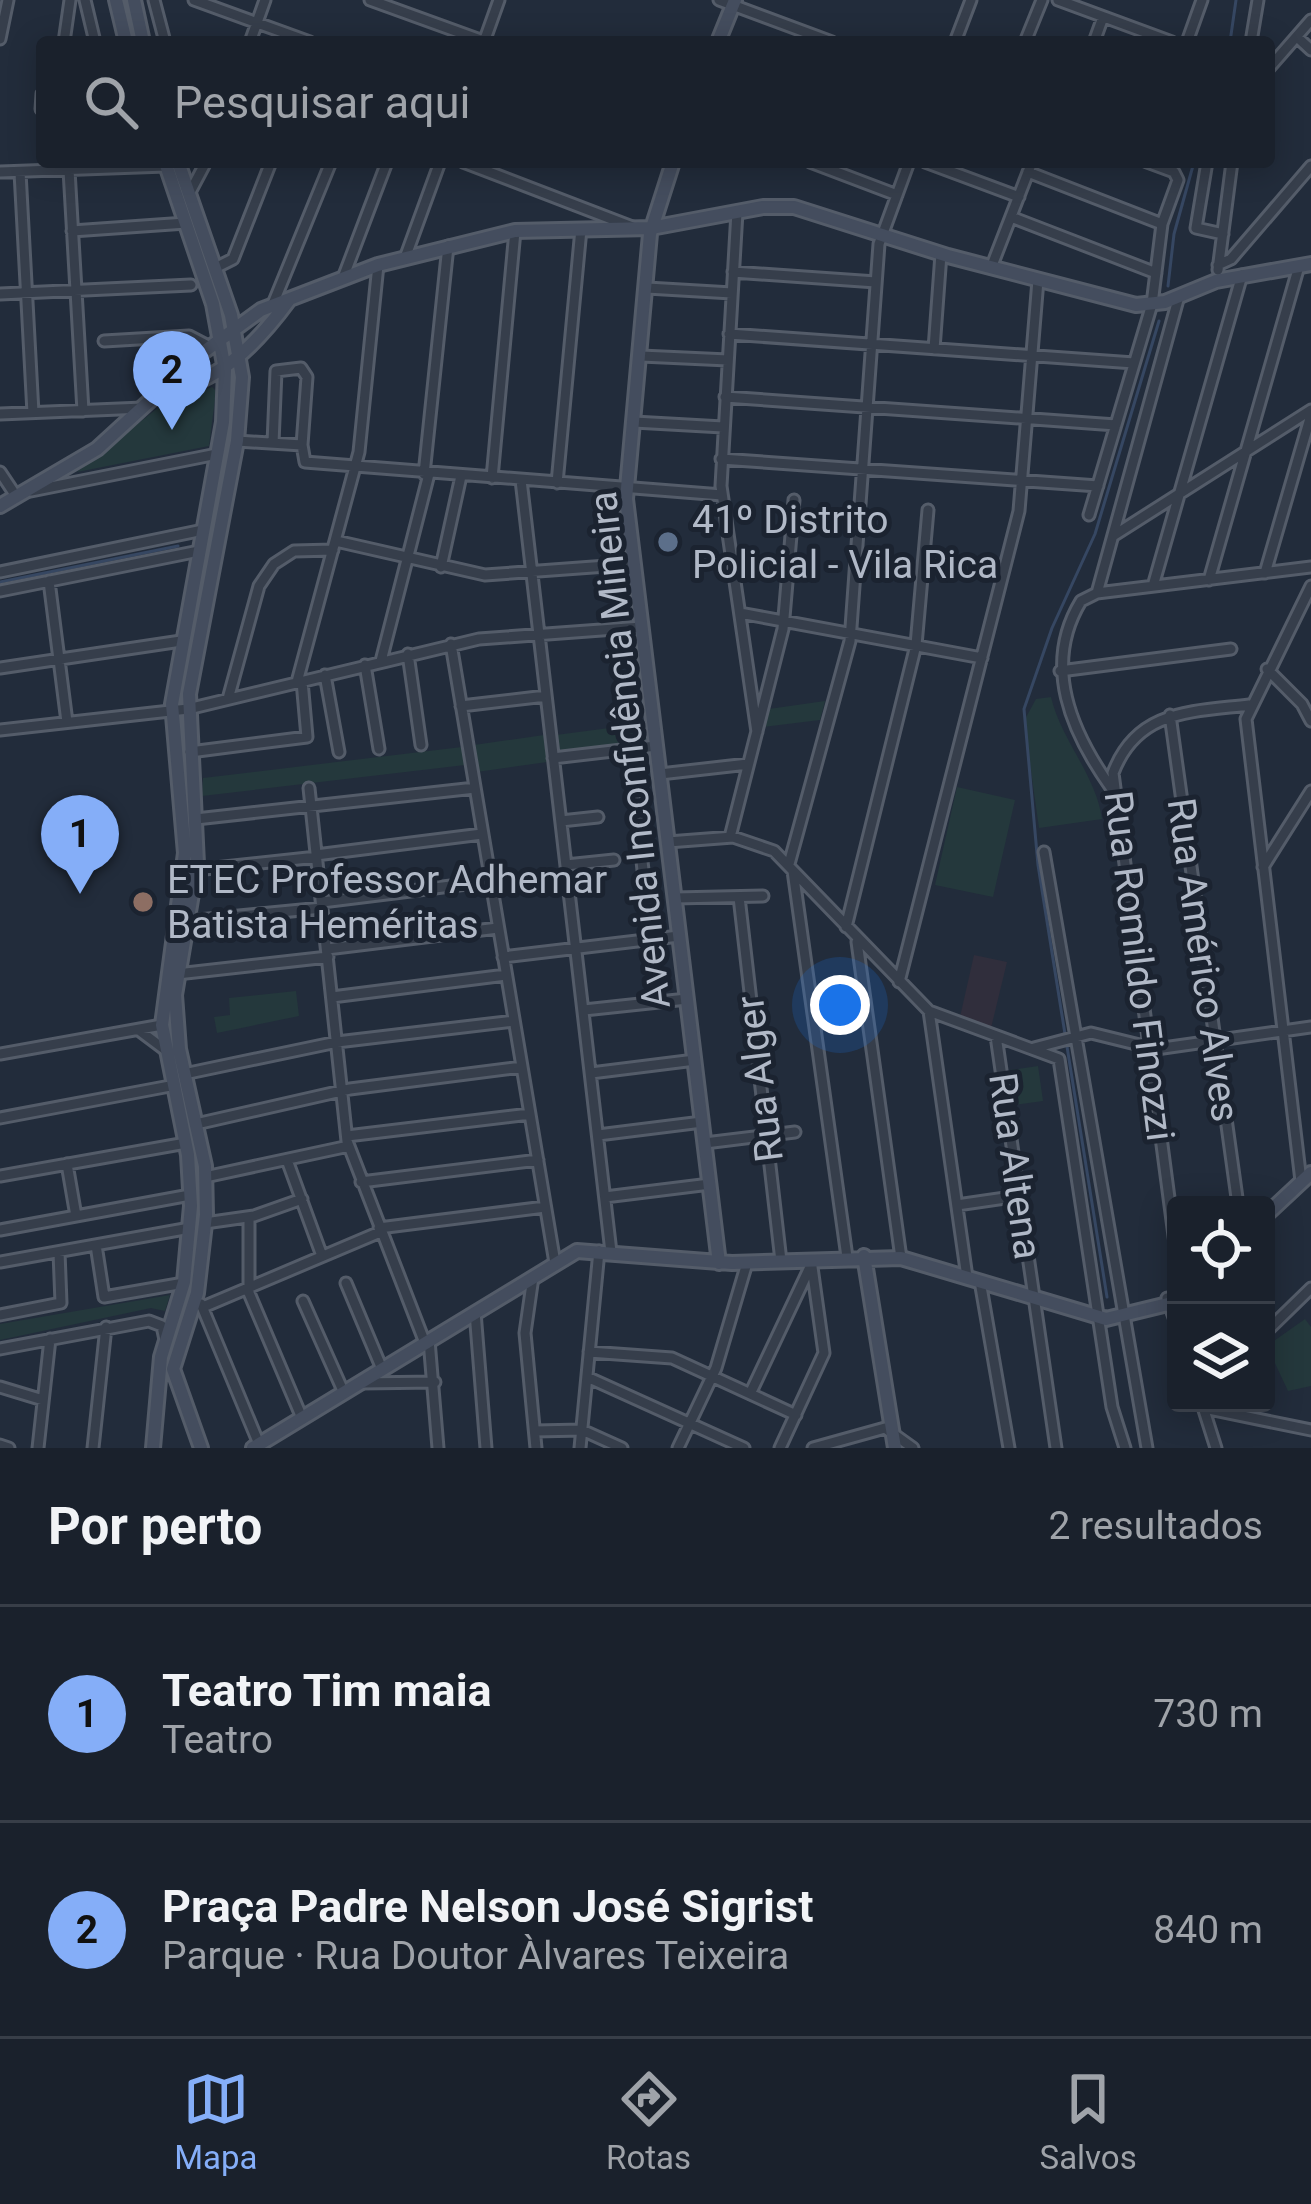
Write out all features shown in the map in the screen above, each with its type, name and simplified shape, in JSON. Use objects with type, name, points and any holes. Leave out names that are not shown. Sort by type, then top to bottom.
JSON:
[{"type":"main road","points":[[116,0],[125,36]]},
{"type":"main road","points":[[134,0],[142,36]]},
{"type":"main road","points":[[720,36],[729,2]]},
{"type":"main road","points":[[153,1448],[165,1340],[184,1282],[190,1228],[186,1143],[170,1086],[162,1025],[184,831],[172,711],[218,454],[225,370],[211,346],[171,168]]},
{"type":"main road","points":[[173,168],[189,194],[240,323],[237,441],[188,709],[196,870],[177,974],[175,1018],[205,1177],[205,1223],[200,1300],[174,1361],[174,1376],[202,1444]]},
{"type":"main road","name":"Avenida Inconfidência Mineira","points":[[671,168],[651,228],[627,489],[719,1263]]},
{"type":"main road","points":[[0,506],[67,469],[211,346],[273,304],[404,258],[515,231],[651,228],[794,207],[991,268],[1152,304],[1216,281],[1305,265]]},
{"type":"main road","points":[[619,228],[650,248]]},
{"type":"main road","points":[[155,396],[225,370],[260,339],[290,298]]},
{"type":"main road","points":[[240,323],[261,321],[260,339]]},
{"type":"main road","points":[[206,380],[197,369],[211,346]]},
{"type":"main road","points":[[181,641],[191,647],[194,664]]},
{"type":"main road","points":[[180,888],[190,913]]},
{"type":"main road","points":[[1275,1206],[1306,1177]]},
{"type":"main road","points":[[256,1446],[574,1252],[747,1264],[901,1258],[1124,1320],[1167,1302]]},
{"type":"main road","points":[[864,1256],[895,1448]]},
{"type":"street","points":[[0,39],[8,0]]},
{"type":"street","points":[[65,36],[70,0]]},
{"type":"street","points":[[85,0],[94,36]]},
{"type":"street","points":[[154,0],[163,36]]},
{"type":"street","points":[[194,0],[294,36]]},
{"type":"street","points":[[252,36],[265,0]]},
{"type":"street","points":[[370,0],[469,36]]},
{"type":"street","points":[[406,13],[411,0]]},
{"type":"street","points":[[487,36],[500,0]]},
{"type":"street","points":[[957,36],[970,0]]},
{"type":"street","points":[[1027,36],[1042,0]]},
{"type":"street","points":[[1058,0],[1154,36]]},
{"type":"street","points":[[1188,36],[1202,0]]},
{"type":"street","points":[[1251,36],[1258,0]]},
{"type":"street","points":[[729,2],[817,36]]},
{"type":"street","points":[[1096,36],[1103,17]]},
{"type":"street","points":[[1275,62],[1311,20]]},
{"type":"street","points":[[1297,38],[1311,50]]},
{"type":"street","points":[[1219,265],[1231,259],[1311,166]]},
{"type":"street","points":[[0,172],[98,168]]},
{"type":"street","points":[[189,194],[203,168]]},
{"type":"street","points":[[215,268],[233,259],[269,168]]},
{"type":"street","points":[[273,304],[329,168]]},
{"type":"street","points":[[343,278],[384,168]]},
{"type":"street","points":[[404,258],[438,168]]},
{"type":"street","points":[[480,168],[635,228]]},
{"type":"street","points":[[826,168],[897,195]]},
{"type":"street","points":[[847,1257],[791,866],[851,633],[876,282],[882,236],[907,168]]},
{"type":"street","points":[[941,168],[1019,197]]},
{"type":"street","points":[[991,268],[1030,168]]},
{"type":"street","points":[[1032,168],[1162,224]]},
{"type":"street","points":[[1089,515],[1152,304],[1162,224],[1177,186],[1174,172],[1163,168]]},
{"type":"street","points":[[1210,168],[1196,228],[1222,234]]},
{"type":"street","points":[[1216,281],[1231,168]]},
{"type":"street","points":[[69,170],[82,411]]},
{"type":"street","points":[[20,172],[33,413]]},
{"type":"street","points":[[600,229],[605,218],[601,212]]},
{"type":"street","points":[[737,212],[722,495],[757,733]]},
{"type":"street","points":[[1011,217],[1156,273]]},
{"type":"street","points":[[72,231],[187,224]]},
{"type":"street","points":[[557,483],[581,229]]},
{"type":"street","points":[[492,478],[515,231]]},
{"type":"street","points":[[381,661],[427,474],[448,246]]},
{"type":"street","points":[[934,349],[941,254]]},
{"type":"street","points":[[1209,580],[1305,265]]},
{"type":"street","points":[[190,752],[307,737],[299,681],[356,467],[378,266]]},
{"type":"street","points":[[733,272],[876,282]]},
{"type":"street","points":[[1153,586],[1241,275]]},
{"type":"street","points":[[899,982],[1024,481],[1038,280]]},
{"type":"street","points":[[0,294],[191,285]]},
{"type":"street","points":[[646,288],[732,293]]},
{"type":"street","points":[[1097,593],[1179,296]]},
{"type":"street","points":[[729,334],[1134,363]]},
{"type":"street","points":[[104,341],[190,336],[211,346]]},
{"type":"street","points":[[640,356],[728,360]]},
{"type":"street","points":[[273,442],[276,371],[302,368],[307,377],[305,462],[722,495]]},
{"type":"street","points":[[725,397],[1115,425]]},
{"type":"street","points":[[0,414],[143,408]]},
{"type":"street","points":[[1111,537],[1247,447],[1311,412]]},
{"type":"street","points":[[1265,573],[1311,412]]},
{"type":"street","points":[[634,422],[723,428]]},
{"type":"street","points":[[237,441],[302,445]]},
{"type":"street","points":[[0,472],[21,494],[218,454]]},
{"type":"street","points":[[721,459],[1098,486]]},
{"type":"street","points":[[67,469],[67,480],[76,485]]},
{"type":"street","points":[[441,567],[461,476]]},
{"type":"street","points":[[521,480],[605,1197],[605,1252],[580,1448]]},
{"type":"street","points":[[730,837],[784,621],[794,500]]},
{"type":"street","points":[[845,927],[916,645],[928,510]]},
{"type":"street","points":[[0,572],[203,530]]},
{"type":"street","points":[[228,699],[265,576],[294,550],[334,545],[485,574],[634,564]]},
{"type":"street","points":[[0,591],[199,551]]},
{"type":"street","points":[[1112,789],[1064,698],[1060,670],[1078,605],[1097,593],[1311,568]]},
{"type":"street","points":[[49,581],[67,722]]},
{"type":"street","points":[[1306,1177],[1263,867],[1249,706],[1311,586]]},
{"type":"street","points":[[740,613],[982,658]]},
{"type":"street","points":[[0,730],[188,709],[452,644],[538,632],[642,627]]},
{"type":"street","points":[[0,668],[181,641]]},
{"type":"street","points":[[452,644],[555,1263]]},
{"type":"street","points":[[1060,670],[1231,649]]},
{"type":"street","points":[[407,655],[421,745]]},
{"type":"street","points":[[365,665],[380,749]]},
{"type":"street","points":[[1267,669],[1302,704],[1311,721]]},
{"type":"street","points":[[325,675],[339,752]]},
{"type":"street","points":[[461,706],[546,696]]},
{"type":"street","points":[[1170,715],[1249,706]]},
{"type":"street","name":"Rua Romildo Finozzi","points":[[1168,1196],[1112,789],[1130,739],[1170,715]]},
{"type":"street","name":"Rua Américo Alves","points":[[1170,715],[1237,1196]]},
{"type":"street","points":[[554,758],[656,746]]},
{"type":"street","points":[[660,774],[748,764]]},
{"type":"street","points":[[633,781],[644,879]]},
{"type":"street","points":[[309,788],[348,1141],[427,1341],[435,1382],[438,1448]]},
{"type":"street","points":[[196,819],[475,788]]},
{"type":"street","points":[[1263,867],[1311,790]]},
{"type":"street","points":[[561,821],[598,817]]},
{"type":"street","points":[[638,830],[666,826]]},
{"type":"street","points":[[196,870],[482,834]]},
{"type":"street","points":[[668,842],[730,837],[764,846],[791,866],[929,1011],[1059,1059],[1102,1334],[1125,1448]]},
{"type":"street","points":[[1044,852],[1147,1448]]},
{"type":"street","points":[[566,865],[614,860]]},
{"type":"street","points":[[190,913],[322,905],[490,881]]},
{"type":"street","points":[[675,898],[763,896]]},
{"type":"street","name":"Rua Alger","points":[[739,897],[781,1261]]},
{"type":"street","points":[[177,974],[498,928]]},
{"type":"street","points":[[503,957],[680,936]]},
{"type":"street","points":[[857,939],[901,1258]]},
{"type":"street","points":[[332,997],[506,975]]},
{"type":"street","points":[[584,1010],[687,999]]},
{"type":"street","points":[[929,1011],[957,1205],[1010,1448]]},
{"type":"street","points":[[184,1074],[337,1042],[514,1021]]},
{"type":"street","points":[[0,1054],[162,1025]]},
{"type":"street","points":[[1034,1048],[1091,1033],[1148,1048],[1311,1027]]},
{"type":"street","points":[[140,1031],[164,1049]]},
{"type":"street","name":"Rua Altena","points":[[996,1036],[1038,1298],[1056,1448]]},
{"type":"street","points":[[591,1073],[695,1060]]},
{"type":"street","points":[[196,1124],[342,1091],[522,1067]]},
{"type":"street","points":[[0,1118],[170,1086]]},
{"type":"street","points":[[205,1177],[348,1141],[530,1114]]},
{"type":"street","points":[[598,1135],[702,1122]]},
{"type":"street","points":[[705,1143],[795,1132]]},
{"type":"street","points":[[0,1176],[186,1143]]},
{"type":"street","points":[[287,1160],[322,1256]]},
{"type":"street","points":[[361,1182],[538,1160]]},
{"type":"street","points":[[67,1165],[76,1216]]},
{"type":"street","points":[[605,1197],[710,1184]]},
{"type":"street","points":[[0,1230],[190,1195]]},
{"type":"street","points":[[957,1205],[1019,1196]]},
{"type":"street","points":[[205,1223],[249,1217],[302,1199]]},
{"type":"street","points":[[256,1446],[200,1300],[249,1288],[380,1230],[545,1207]]},
{"type":"street","points":[[249,1217],[249,1288],[302,1418]]},
{"type":"street","points":[[0,1262],[190,1228]]},
{"type":"street","points":[[96,1245],[104,1297],[184,1282]]},
{"type":"street","points":[[0,1315],[61,1303],[59,1252]]},
{"type":"street","points":[[750,1394],[811,1263]]},
{"type":"street","points":[[780,1448],[824,1353],[811,1263]]},
{"type":"street","points":[[678,1448],[712,1377],[747,1264]]},
{"type":"street","points":[[533,1277],[525,1333],[536,1448]]},
{"type":"street","points":[[346,1282],[382,1369]]},
{"type":"street","points":[[1275,1323],[1311,1288]]},
{"type":"street","points":[[303,1300],[344,1393]]},
{"type":"street","points":[[475,1312],[486,1448]]},
{"type":"street","points":[[1102,1334],[1124,1320]]},
{"type":"street","points":[[0,1349],[155,1322],[165,1340]]},
{"type":"street","points":[[93,1448],[106,1327]]},
{"type":"street","points":[[38,1448],[50,1339]]},
{"type":"street","points":[[590,1352],[665,1357],[796,1415]]},
{"type":"street","points":[[587,1377],[744,1448]]},
{"type":"street","points":[[361,1383],[435,1382]]},
{"type":"street","points":[[0,1387],[43,1400]]},
{"type":"street","points":[[1205,1412],[1216,1448]]},
{"type":"street","points":[[1230,1412],[1311,1430]]},
{"type":"street","points":[[816,1445],[892,1429],[913,1448]]},
{"type":"street","points":[[535,1431],[582,1430],[622,1448]]},
{"type":"street","points":[[0,1445],[10,1448]]},
{"type":"shaded area","points":[[974,955],[1007,962],[991,1028],[960,1017]]},
{"type":"green space","points":[[212,387],[216,391],[209,446],[77,472],[159,407]]},
{"type":"green space","points":[[1051,697],[1093,787],[1102,819],[1039,828],[1024,721],[1036,699]]},
{"type":"green space","points":[[825,701],[820,720],[763,727],[769,709]]},
{"type":"green space","points":[[647,723],[649,742],[558,754],[556,735]]},
{"type":"green space","points":[[544,735],[547,762],[477,772],[474,745]]},
{"type":"green space","points":[[462,747],[465,765],[202,796],[203,778]]},
{"type":"green space","points":[[957,787],[1015,800],[993,897],[935,885]]},
{"type":"green space","points":[[296,991],[299,1016],[217,1033],[214,1017],[230,1015],[229,998]]},
{"type":"green space","points":[[1038,1066],[1043,1101],[1015,1105],[1010,1070]]},
{"type":"green space","points":[[170,1295],[165,1311],[151,1308],[0,1340],[0,1324]]},
{"type":"green space","points":[[1305,1319],[1311,1327],[1311,1386],[1288,1391],[1275,1363],[1275,1340]]},
{"type":"waterway","points":[[1231,36],[1236,0]]},
{"type":"waterway","points":[[1168,286],[1174,234],[1192,168]]},
{"type":"waterway","points":[[1107,1297],[1038,865],[1024,709],[1052,628],[1095,534],[1159,321]]},
{"type":"waterway","points":[[0,582],[178,546]]},
{"type":"place","name":"Praça Padre Nelson José Sigrist","points":[[172,430]]},
{"type":"place","name":"41º Distrito Policial - Vila Rica","points":[[668,542]]},
{"type":"place","name":"Teatro Tim maia","points":[[80,894]]},
{"type":"place","name":"ETEC Professor Adhemar Batista Heméritas","points":[[143,902]]}]
